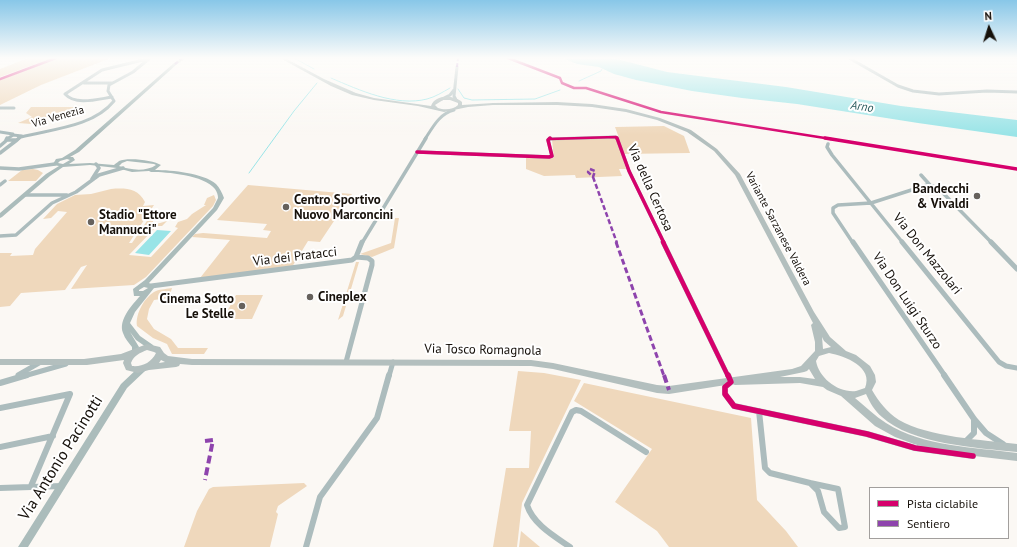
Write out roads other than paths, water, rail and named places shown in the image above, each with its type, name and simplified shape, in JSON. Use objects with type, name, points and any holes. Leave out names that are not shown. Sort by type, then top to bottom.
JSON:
[{"type":"main road","points":[[329,84],[374,99],[435,108],[433,105],[434,102]]},
{"type":"main road","points":[[405,103],[434,102],[442,99]]},
{"type":"main road","name":"Variante Sarzanese Valdera","points":[[442,99],[457,100],[469,103],[495,104]]},
{"type":"main road","points":[[455,109],[460,104],[457,100]]},
{"type":"main road","name":"Variante Sarzanese Valdera","points":[[435,108],[442,110],[455,109],[468,105],[495,104],[571,104],[617,109],[665,122],[700,139],[722,155],[737,174],[811,313]]},
{"type":"main road","points":[[811,313],[818,336],[819,352]]},
{"type":"main road","points":[[811,313],[827,339],[842,352],[856,359],[867,370],[871,381],[868,390],[871,399],[881,411],[901,426],[927,436],[1012,447]]},
{"type":"main road","points":[[84,362],[117,358],[142,348],[157,348],[160,355],[154,362],[143,369]]},
{"type":"main road","points":[[826,385],[813,372],[811,360],[814,355],[819,352],[829,350],[842,352]]},
{"type":"main road","points":[[0,362],[84,362],[128,366],[128,359],[135,352]]},
{"type":"main road","name":"Via Tosco Romagnola","points":[[160,355],[162,358],[169,360],[192,362],[531,363],[553,366],[662,390],[674,390],[731,382],[738,379],[801,370],[807,366],[811,360]]},
{"type":"main road","name":"Via Tosco Romagnola","points":[[128,366],[134,370],[192,362]]},
{"type":"main road","points":[[731,382],[744,383],[800,380],[826,385],[844,394],[878,423],[907,439],[928,444],[1017,456]]},
{"type":"main road","points":[[844,394],[858,394],[868,390]]},
{"type":"street","points":[[83,84],[68,91],[66,96],[72,99],[80,100],[112,97],[108,89],[112,84]]},
{"type":"street","points":[[48,175],[56,162],[77,150],[153,84]]},
{"type":"street","points":[[455,84],[454,96],[457,100]]},
{"type":"street","points":[[894,84],[913,91],[939,94],[987,91],[1017,92]]},
{"type":"street","points":[[442,99],[450,95],[454,90]]},
{"type":"street","name":"Via Venezia","points":[[6,139],[78,123],[99,114],[113,104],[114,100],[112,97]]},
{"type":"street","name":"Via Venezia","points":[[0,108],[14,108]]},
{"type":"street","points":[[435,108],[439,114],[438,119]]},
{"type":"street","name":"Via dei Pratacci","points":[[150,288],[343,263],[352,260],[356,257],[365,236],[438,119],[444,114],[455,109]]},
{"type":"street","name":"Via Venezia","points":[[0,133],[19,135]]},
{"type":"street","name":"Via Venezia","points":[[0,133],[7,136],[6,139]]},
{"type":"street","name":"Via Venezia","points":[[6,139],[17,140],[19,135]]},
{"type":"street","name":"Via della Certosa","points":[[416,152],[548,157],[552,156],[548,140],[550,138],[616,138],[629,171],[731,382]]},
{"type":"street","points":[[0,146],[6,139]]},
{"type":"street","points":[[0,153],[17,140]]},
{"type":"street","name":"Via Don Mazzolari","points":[[828,144],[826,147],[832,155],[999,362],[1006,366],[1017,368]]},
{"type":"street","points":[[0,216],[48,175],[71,162],[77,150]]},
{"type":"street","points":[[0,168],[17,169],[62,159],[73,159],[90,164]]},
{"type":"street","points":[[33,166],[62,166],[122,161],[155,163],[159,165],[160,168],[168,171],[211,182],[219,191],[221,200],[215,209],[157,271],[136,290],[136,305]]},
{"type":"street","points":[[117,167],[117,164],[122,161]]},
{"type":"street","points":[[97,164],[152,171],[168,171]]},
{"type":"street","points":[[90,181],[98,169],[99,166],[97,164]]},
{"type":"street","points":[[152,171],[159,165]]},
{"type":"street","points":[[0,236],[16,234],[52,203],[79,190],[90,181],[104,173],[123,168]]},
{"type":"street","points":[[921,175],[930,185],[945,195],[1017,269]]},
{"type":"street","points":[[0,185],[5,181]]},
{"type":"street","points":[[871,203],[922,186],[930,185]]},
{"type":"street","points":[[25,195],[69,195]]},
{"type":"street","name":"Via Don Luigi Sturzo","points":[[871,203],[834,206],[833,210],[837,219],[974,419],[992,438],[1012,447]]},
{"type":"street","points":[[0,213],[10,208]]},
{"type":"street","points":[[346,362],[372,266],[372,261],[369,258],[356,257]]},
{"type":"street","points":[[135,352],[136,345],[126,332],[127,324],[136,305],[150,288],[151,281],[157,271]]},
{"type":"street","points":[[140,286],[150,288]]},
{"type":"street","points":[[136,294],[150,288]]},
{"type":"street","points":[[127,324],[138,338],[151,347]]},
{"type":"street","points":[[18,362],[24,364],[25,366],[18,375]]},
{"type":"street","points":[[29,374],[43,362]]},
{"type":"street","points":[[3,382],[43,362]]},
{"type":"street","points":[[3,382],[73,362]]},
{"type":"street","points":[[306,547],[316,507],[327,488],[377,418],[393,362]]},
{"type":"street","name":"Via Antonio Pacinotti","points":[[124,386],[128,366]]},
{"type":"street","name":"Via Antonio Pacinotti","points":[[23,547],[124,386],[143,369]]},
{"type":"street","points":[[731,382],[726,385],[724,394],[727,400],[734,406],[867,434],[915,448],[973,456]]},
{"type":"street","points":[[0,408],[70,394],[31,486]]},
{"type":"street","points":[[570,547],[533,518],[529,513],[527,505],[572,412],[576,410],[581,411],[646,452]]},
{"type":"street","points":[[759,411],[764,468],[766,471],[770,473],[810,482],[838,489],[845,527],[839,528],[824,512],[818,491],[810,482]]},
{"type":"street","points":[[966,441],[974,434],[974,419]]},
{"type":"street","points":[[0,447],[53,436]]},
{"type":"street","points":[[0,488],[62,486]]},
{"type":"water","name":"Arno","points":[[654,84],[758,84],[901,106],[1017,120],[1017,137],[797,104],[692,91]]},
{"type":"water","points":[[157,230],[171,231],[149,255],[135,253]]},
{"type":"waterway","points":[[249,173],[294,111],[317,84]]},
{"type":"waterway","points":[[345,84],[378,96],[403,101],[427,99],[450,88]]},
{"type":"waterway","points":[[458,89],[464,98],[472,100],[535,99],[560,90]]},
{"type":"place","name":"Bandecchi & Vivaldi","points":[[977,196]]},
{"type":"place","name":"Centro Sportivo Nuovo Marconcini","points":[[286,207]]},
{"type":"place","name":"Stadio \"Ettore Mannucci\"","points":[[91,222]]},
{"type":"place","name":"Cineplex","points":[[310,297]]},
{"type":"place","name":"Cinema Sotto Le Stelle","points":[[242,306]]}]
